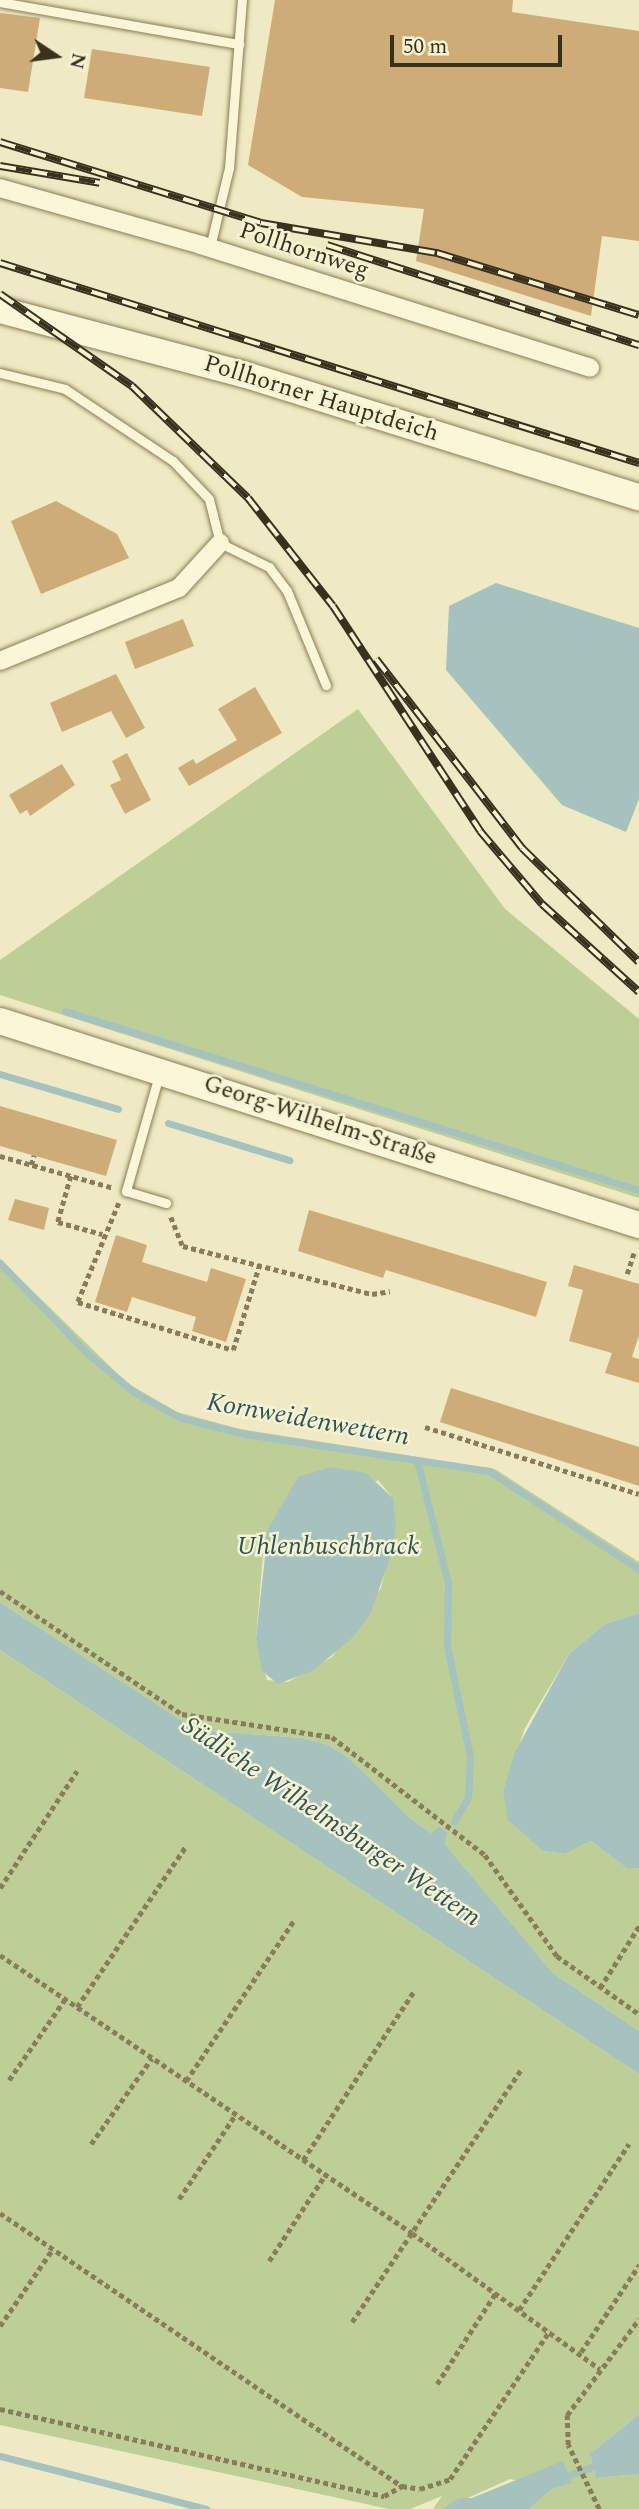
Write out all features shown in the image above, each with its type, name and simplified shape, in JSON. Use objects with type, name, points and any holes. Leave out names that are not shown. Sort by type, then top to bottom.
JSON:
[{"type":"main road","name":"Pollhorner Hauptdeich","points":[[0,310],[243,374],[639,497]]},
{"type":"main road","name":"Georg-Wilhelm-Straße","points":[[0,1021],[639,1225]]},
{"type":"street","name":"Pollhornweg","points":[[0,188],[210,247],[590,368]]},
{"type":"street","points":[[0,661],[179,588],[220,543]]},
{"type":"lane","points":[[210,247],[229,168],[242,0]]},
{"type":"lane","points":[[0,2],[239,44]]},
{"type":"lane","points":[[0,373],[65,389],[173,461],[209,499],[220,543],[269,566],[281,583],[326,685]]},
{"type":"lane","points":[[160,1070],[126,1191],[166,1203]]},
{"type":"path","points":[[31,1165],[34,1155]]},
{"type":"path","points":[[0,1156],[126,1191],[102,1234],[78,1302],[233,1350],[259,1266]]},
{"type":"path","points":[[81,1179],[84,1170]]},
{"type":"path","points":[[71,1176],[58,1222],[102,1234]]},
{"type":"path","points":[[166,1203],[183,1245],[372,1294],[390,1291]]},
{"type":"path","points":[[627,1274],[634,1252]]},
{"type":"path","points":[[425,1427],[639,1494]]},
{"type":"path","points":[[0,1591],[182,1714],[332,1737],[485,1856],[557,1956],[639,2014]]},
{"type":"path","points":[[0,1888],[77,1771]]},
{"type":"path","points":[[77,2007],[186,1846]]},
{"type":"path","points":[[186,2081],[294,1920]]},
{"type":"path","points":[[600,1988],[639,1926]]},
{"type":"path","points":[[0,1955],[412,2233],[495,2294],[580,2351],[600,2369]]},
{"type":"path","points":[[303,2160],[414,1991]]},
{"type":"path","points":[[9,2080],[65,1999]]},
{"type":"path","points":[[90,2144],[152,2058]]},
{"type":"path","points":[[352,2322],[522,2068]]},
{"type":"path","points":[[179,2199],[236,2114]]},
{"type":"path","points":[[519,2310],[629,2144]]},
{"type":"path","points":[[269,2261],[326,2175]]},
{"type":"path","points":[[0,2213],[402,2486],[420,2489],[450,2479],[550,2330]]},
{"type":"path","points":[[0,2326],[52,2250]]},
{"type":"path","points":[[580,2351],[639,2265]]},
{"type":"path","points":[[437,2384],[495,2294]]},
{"type":"path","points":[[599,2509],[568,2445],[568,2415],[639,2319]]},
{"type":"path","points":[[0,2409],[384,2496],[402,2486]]},
{"type":"green space","points":[[358,709],[505,909],[639,1019],[639,1198],[0,995],[0,960]]},
{"type":"green space","points":[[0,1259],[127,1383],[177,1412],[240,1429],[495,1469],[639,1562],[639,1613],[605,1624],[569,1654],[525,1728],[503,1791],[543,1851],[565,1854],[591,1841],[626,1868],[639,1868],[639,2031],[553,1973],[445,1844],[448,1833],[439,1826],[431,1833],[411,1819],[349,1758],[329,1745],[303,1738],[196,1730],[0,1602]],"holes":[[[378,1480],[392,1497],[396,1527],[381,1588],[332,1657],[288,1682],[267,1680],[256,1638],[263,1555]]]},
{"type":"green space","points":[[0,1650],[639,2074],[639,2414],[590,2454],[596,2478],[639,2474],[639,2509],[529,2509],[553,2488],[510,2479],[443,2509],[433,2509],[442,2496],[410,2509],[389,2509],[0,2425]]},
{"type":"water","points":[[496,583],[639,628],[639,799],[626,832],[562,805],[446,670],[449,606]]},
{"type":"water","name":"Uhlenbuschbrack","points":[[331,1467],[366,1473],[393,1498],[396,1527],[390,1558],[370,1615],[352,1638],[314,1670],[278,1684],[262,1671],[256,1638],[268,1529],[298,1477]]},
{"type":"water","name":"Südliche Wilhelmsburger Wettern","points":[[0,1602],[196,1730],[303,1738],[329,1745],[349,1758],[411,1819],[431,1833],[439,1826],[448,1833],[445,1844],[553,1973],[639,2031],[639,2074],[0,1650]]},
{"type":"water","points":[[639,1613],[639,1868],[626,1868],[591,1841],[565,1854],[543,1851],[508,1820],[503,1791],[515,1752],[569,1654],[605,1624]]},
{"type":"water","points":[[639,2414],[639,2474],[596,2478],[590,2454]]},
{"type":"water","points":[[563,2461],[572,2483],[553,2488],[529,2509],[443,2509],[459,2498],[472,2498]]},
{"type":"building","points":[[275,0],[513,0],[512,12],[639,31],[639,241],[602,236],[591,316],[416,261],[424,209],[302,197],[248,165]]},
{"type":"building","points":[[0,13],[40,18],[28,92],[0,88]]},
{"type":"building","points":[[92,49],[210,67],[202,116],[84,98]]},
{"type":"building","points":[[56,501],[117,534],[129,558],[41,594],[11,521]]},
{"type":"building","points":[[183,619],[194,646],[135,669],[125,642]]},
{"type":"building","points":[[116,674],[145,728],[126,738],[111,711],[62,732],[50,703]]},
{"type":"building","points":[[255,687],[282,733],[189,786],[178,768],[193,759],[196,764],[237,740],[218,709]]},
{"type":"building","points":[[127,753],[151,800],[125,814],[110,785],[121,780],[112,761]]},
{"type":"building","points":[[62,764],[75,785],[30,816],[27,810],[20,814],[9,795]]},
{"type":"building","points":[[0,1106],[117,1140],[106,1176],[0,1146]]},
{"type":"building","points":[[15,1199],[49,1208],[44,1230],[8,1220]]},
{"type":"building","points":[[309,1210],[547,1282],[536,1317],[386,1270],[383,1278],[298,1251]]},
{"type":"building","points":[[116,1235],[147,1245],[142,1262],[207,1282],[211,1268],[246,1279],[226,1342],[192,1331],[196,1317],[132,1297],[127,1312],[95,1302]]},
{"type":"building","points":[[574,1265],[639,1284],[639,1335],[632,1357],[639,1359],[639,1383],[605,1373],[612,1353],[569,1341],[583,1290],[568,1286]]},
{"type":"building","points":[[451,1388],[639,1447],[639,1486],[440,1422]]},
{"type":"waterway","points":[[65,1011],[639,1190]]},
{"type":"waterway","points":[[0,1074],[118,1109]]},
{"type":"waterway","points":[[168,1123],[289,1160]]},
{"type":"waterway","name":"Kornweidenwettern","points":[[0,1263],[87,1353],[134,1392],[181,1418],[245,1434],[489,1471],[639,1569]]},
{"type":"waterway","points":[[417,1460],[448,1583],[447,1645],[470,1757],[468,1798],[454,1821]]},
{"type":"waterway","points":[[0,2456],[206,2509]]},
{"type":"waterway","points":[[571,2474],[591,2467]]},
{"type":"railway","points":[[0,142],[261,223],[437,253],[639,315]]},
{"type":"railway","points":[[0,166],[100,183]]},
{"type":"railway","points":[[327,245],[639,345]]},
{"type":"railway","points":[[0,263],[639,463]]},
{"type":"railway","points":[[0,294],[132,386],[248,498],[333,606],[480,831],[542,904],[639,992]]},
{"type":"railway","points":[[376,659],[522,848],[639,962]]}]
